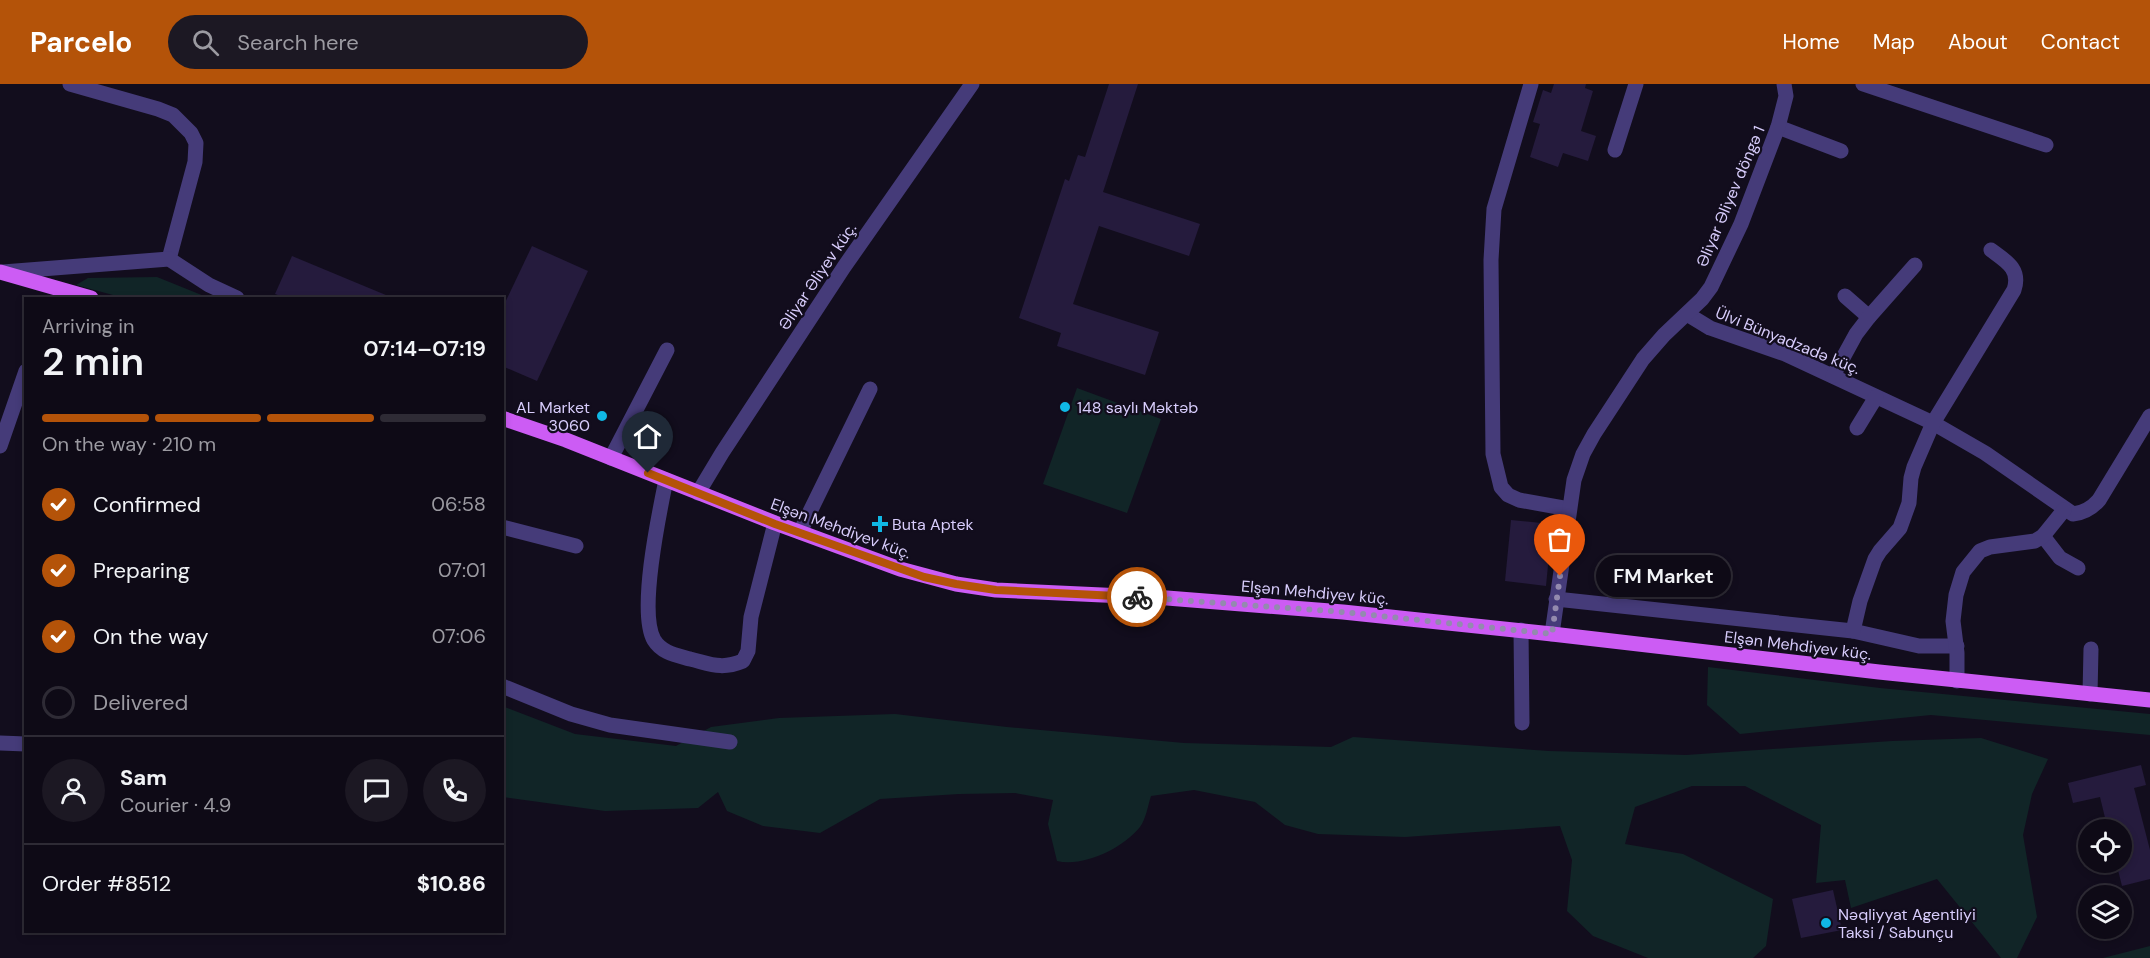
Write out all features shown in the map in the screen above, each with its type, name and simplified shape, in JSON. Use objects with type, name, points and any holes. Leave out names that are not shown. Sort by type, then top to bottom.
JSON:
[{"type":"main road","points":[[1,272],[52,293],[83,297]]},
{"type":"main road","name":"Elşən Mehdiyev küç.","points":[[504,419],[612,458],[775,524],[924,577],[956,584],[996,590],[1276,606],[1521,630],[1957,681],[2150,700]]},
{"type":"street","points":[[70,84],[165,112],[182,122],[191,133],[196,143],[195,162],[169,259]]},
{"type":"street","name":"Əliyar Əliyev küç.","points":[[698,493],[844,267],[972,84]]},
{"type":"street","points":[[1532,84],[1494,209],[1491,318],[1493,454],[1501,487],[1508,495],[1519,500],[1569,509]]},
{"type":"street","points":[[1615,150],[1636,84]]},
{"type":"street","name":"Əliyar Əliyev döngə 1","points":[[1687,314],[1702,299],[1719,272],[1750,201],[1778,127],[1786,96],[1784,84]]},
{"type":"street","points":[[1863,84],[1890,88],[2046,145]]},
{"type":"street","points":[[1778,127],[1841,151]]},
{"type":"street","points":[[1853,631],[1860,601],[1875,559],[1900,528],[1909,504],[1914,467],[1933,423],[2017,282],[2016,273],[2011,265],[1991,250]]},
{"type":"street","points":[[1,272],[169,259],[209,285],[235,297]]},
{"type":"street","points":[[1833,376],[1856,334],[1915,265]]},
{"type":"street","points":[[1845,296],[1869,317]]},
{"type":"street","points":[[1552,634],[1569,509],[1574,480],[1583,454],[1643,359],[1687,314]]},
{"type":"street","name":"Ülvi Bünyadzadə küç.","points":[[1687,314],[1710,328],[1753,342],[1833,376],[1933,423],[1985,453],[2064,510]]},
{"type":"street","points":[[612,458],[666,350]]},
{"type":"street","points":[[0,446],[24,377]]},
{"type":"street","points":[[800,532],[870,389]]},
{"type":"street","points":[[1857,428],[1876,397]]},
{"type":"street","points":[[1957,681],[1957,646],[1953,607],[1963,572],[1971,560],[1980,551],[1990,547],[2036,541],[2043,536],[2064,510],[2073,514],[2081,514],[2093,507],[2150,416]]},
{"type":"street","points":[[666,480],[654,541],[648,621],[654,640],[666,653],[719,666],[730,666],[743,661],[748,651],[751,617],[775,524]]},
{"type":"street","points":[[504,528],[576,546]]},
{"type":"street","points":[[2043,536],[2060,558],[2078,568]]},
{"type":"street","points":[[1556,599],[1853,631],[1919,646],[1957,646]]},
{"type":"street","points":[[1521,630],[1522,723]]},
{"type":"street","points":[[2090,694],[2091,649]]},
{"type":"street","points":[[504,687],[571,714],[610,725],[730,742]]},
{"type":"street","points":[[0,743],[24,744]]},
{"type":"green space","points":[[157,277],[207,297],[120,297],[76,285],[88,278]]},
{"type":"green space","points":[[1077,388],[1161,419],[1127,513],[1043,484]]},
{"type":"green space","points":[[1708,667],[1880,688],[2150,714],[2150,735],[1931,715],[1740,734],[1707,705]]},
{"type":"green space","points":[[504,707],[575,734],[676,746],[711,727],[779,718],[895,714],[1184,743],[1331,747],[1353,737],[1549,751],[1686,755],[1892,741],[1981,738],[2048,759],[2032,794],[2023,835],[2037,917],[2017,958],[2001,958],[1937,879],[1851,908],[1845,880],[1816,883],[1821,825],[1745,786],[1692,786],[1635,807],[1625,844],[1683,854],[1773,899],[1766,946],[1753,958],[1648,958],[1593,936],[1567,911],[1572,860],[1560,826],[1405,837],[1318,834],[1285,825],[1255,802],[1194,790],[1151,796],[1142,824],[1132,835],[1102,854],[1090,859],[1068,862],[1057,861],[1048,824],[1053,800],[1015,793],[880,799],[820,833],[763,826],[727,811],[718,792],[698,808],[605,811],[504,797]]},
{"type":"green space","points":[[2150,946],[2150,958],[2103,958]]},
{"type":"building","points":[[1109,84],[1138,84],[1103,192],[1200,224],[1189,256],[1099,226],[1073,304],[1159,332],[1145,375],[1057,346],[1061,333],[1019,318],[1065,179],[1069,181],[1078,155],[1085,157]]},
{"type":"building","points":[[1554,84],[1586,84],[1585,88],[1593,91],[1581,131],[1596,136],[1588,161],[1563,153],[1558,167],[1530,157],[1540,124],[1533,122],[1543,90],[1551,93]]},
{"type":"building","points":[[532,246],[588,271],[537,381],[504,367],[504,305]]},
{"type":"building","points":[[292,256],[391,297],[283,297],[275,294]]},
{"type":"building","points":[[1511,520],[1552,524],[1546,586],[1505,581]]},
{"type":"building","points":[[2141,765],[2146,785],[2134,788],[2150,850],[2150,879],[2122,885],[2119,873],[2132,873],[2132,819],[2105,819],[2100,797],[2073,803],[2068,783]]},
{"type":"building","points":[[1833,890],[1842,930],[1801,938],[1792,899]]},
{"type":"way so far","points":[[1137,597],[1343,612],[1552,634],[1560,576]]},
{"type":"place","name":"148 saylı Məktəb","points":[[1065,407]]},
{"type":"place","name":"AL Market 3060","points":[[602,416]]},
{"type":"place","name":"Buta Aptek","points":[[880,524]]},
{"type":"place","name":"FM Market","points":[[1560,576]]},
{"type":"place","name":"Nəqliyyat Agentliyi Taksi / Sabunçu","points":[[1826,923]]},
{"type":"route","points":[[648,473],[775,524],[924,577],[996,590],[1137,597]]}]
